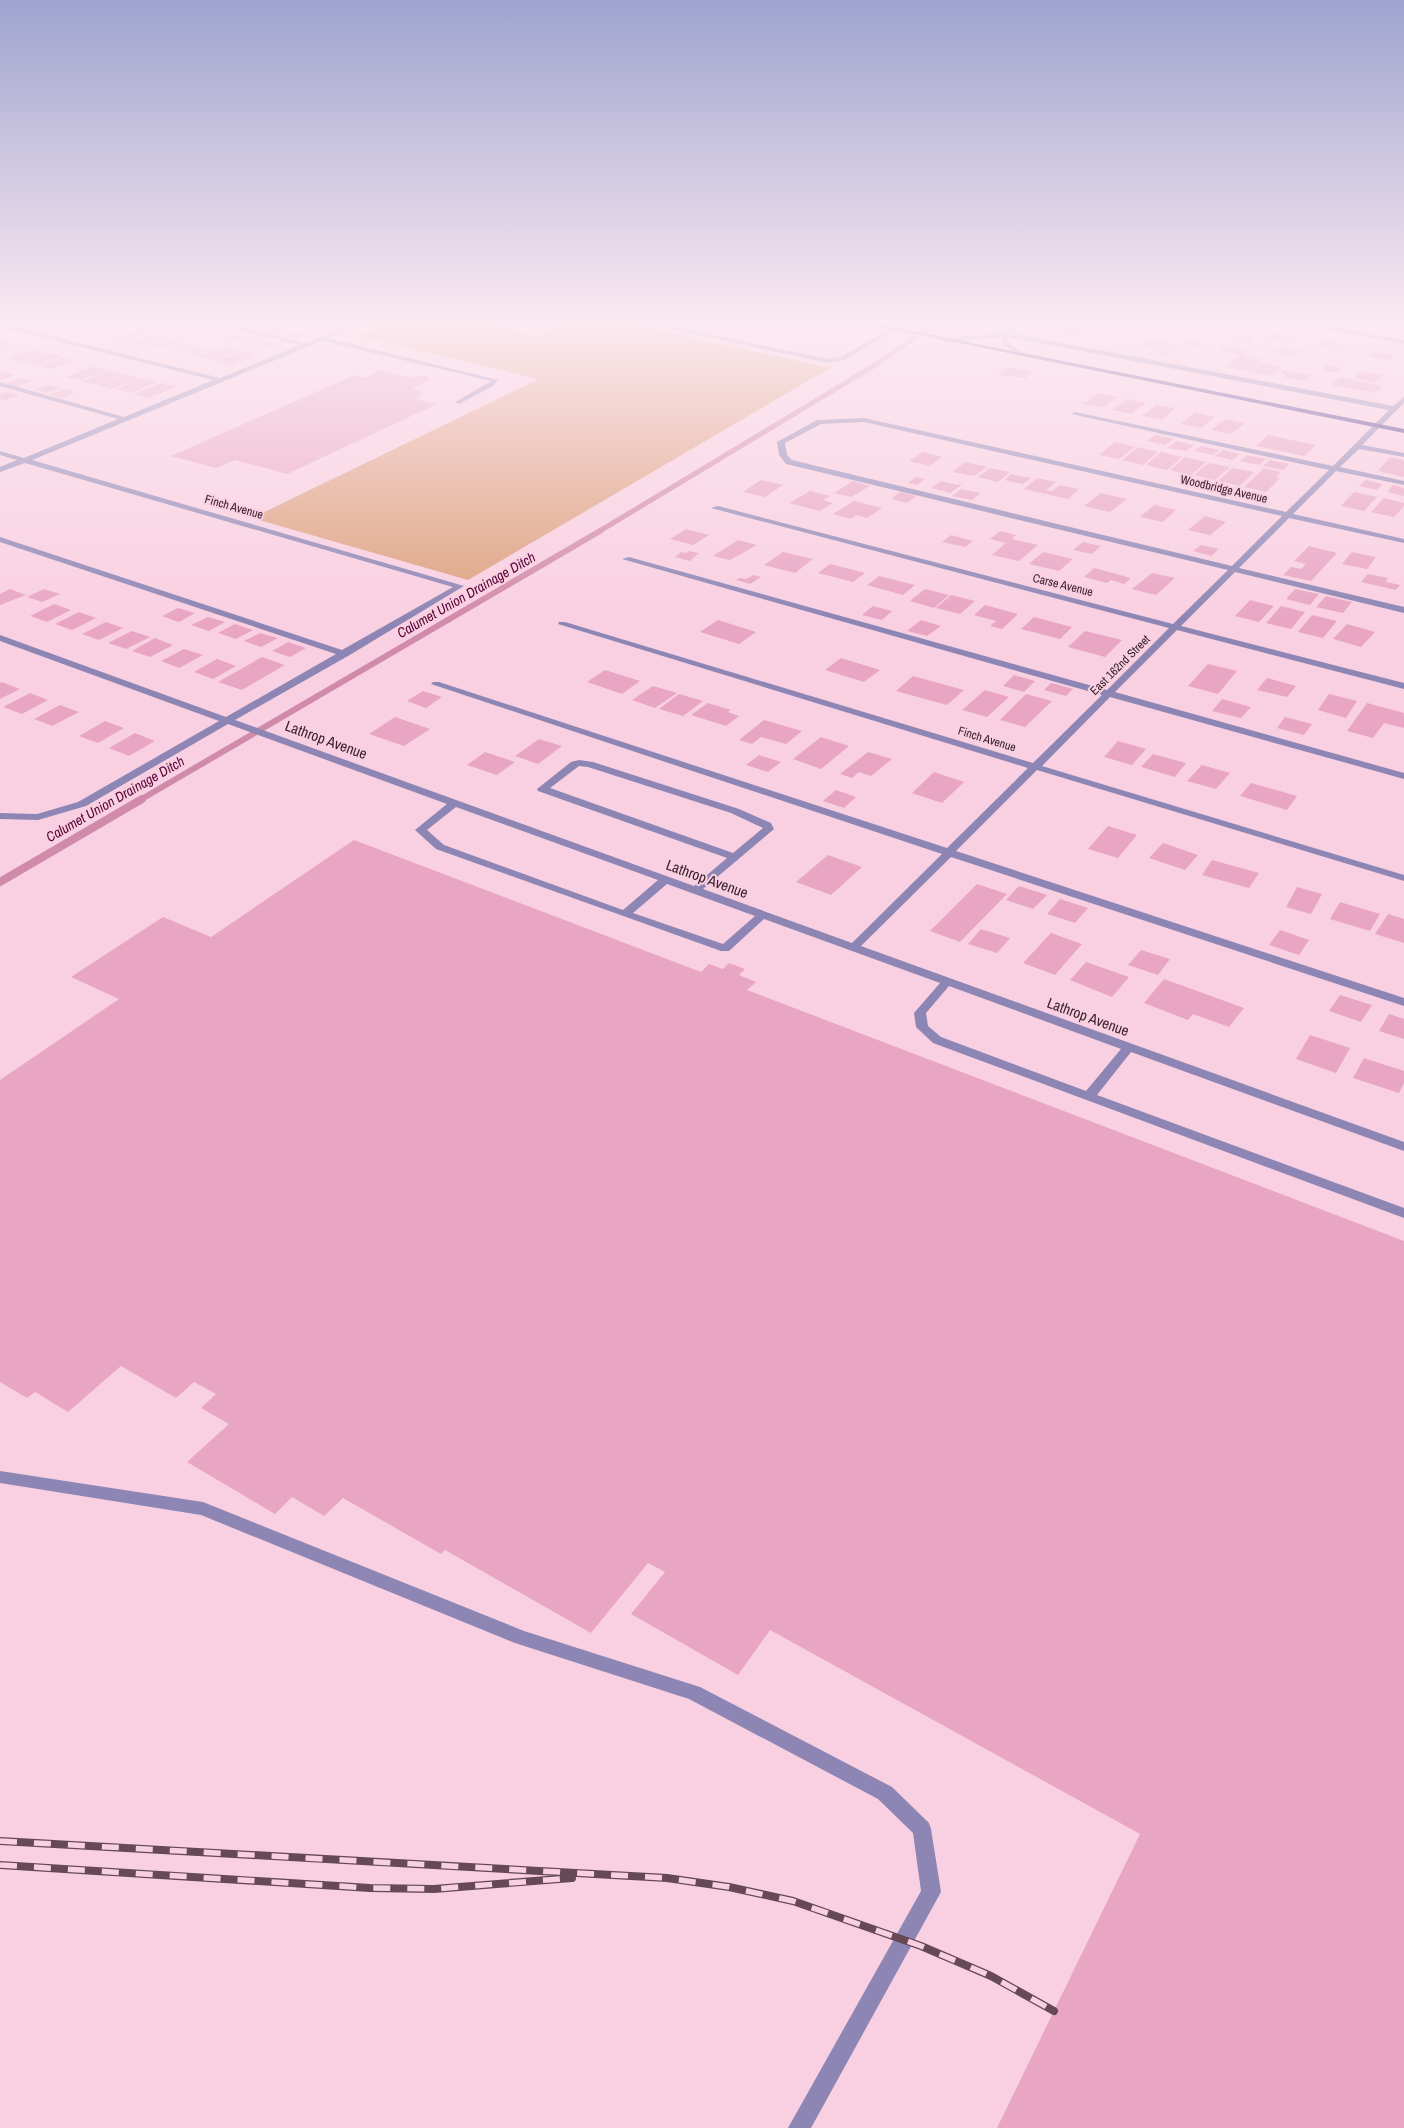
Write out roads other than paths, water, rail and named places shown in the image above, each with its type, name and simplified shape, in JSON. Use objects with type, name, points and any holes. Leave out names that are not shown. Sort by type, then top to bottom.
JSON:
[{"type":"main road","points":[[1349,420],[1404,431]]},
{"type":"street","points":[[0,470],[122,420]]},
{"type":"street","name":"Woodbridge Avenue","points":[[857,420],[820,422],[781,442],[783,454],[790,462],[1234,569]]},
{"type":"street","name":"Woodbridge Avenue","points":[[865,420],[1404,541]]},
{"type":"street","points":[[1105,420],[1404,483]]},
{"type":"street","name":"East 162nd Street","points":[[853,948],[1383,420]]},
{"type":"street","points":[[1357,446],[1404,455]]},
{"type":"street","name":"Finch Avenue","points":[[0,453],[460,586],[345,654]]},
{"type":"street","name":"Carse Avenue","points":[[715,508],[1404,686]]},
{"type":"street","points":[[0,538],[345,654]]},
{"type":"street","points":[[626,559],[1404,776]]},
{"type":"street","points":[[1234,569],[1404,610]]},
{"type":"street","name":"Finch Avenue","points":[[562,624],[1404,878]]},
{"type":"street","name":"Lathrop Avenue","points":[[0,638],[1404,1148]]},
{"type":"street","points":[[0,816],[38,817],[82,804],[226,720],[345,654]]},
{"type":"street","points":[[436,684],[1404,1002]]},
{"type":"street","points":[[695,890],[769,829],[767,825],[735,811],[589,764],[575,764],[542,787],[542,789],[548,792],[735,857]]},
{"type":"street","points":[[455,803],[420,830],[440,847],[725,949],[762,915]]},
{"type":"street","points":[[625,914],[665,880]]},
{"type":"street","points":[[947,982],[920,1013],[922,1027],[937,1040],[1404,1212]]},
{"type":"street","points":[[1089,1096],[1128,1048]]},
{"type":"street","points":[[0,1477],[203,1509],[521,1638],[694,1693],[885,1793],[922,1829],[931,1892],[799,2128]]},
{"type":"waterway","name":"Calumet Union Drainage Ditch","points":[[598,532],[783,420]]},
{"type":"waterway","name":"Calumet Union Drainage Ditch","points":[[140,800],[600,531]]},
{"type":"waterway","name":"Calumet Union Drainage Ditch","points":[[0,882],[142,799]]},
{"type":"railway","points":[[0,1841],[667,1878],[729,1887],[793,1901],[921,1946],[991,1976],[1054,2011]]},
{"type":"railway","points":[[0,1865],[370,1888],[434,1889],[572,1878]]}]
